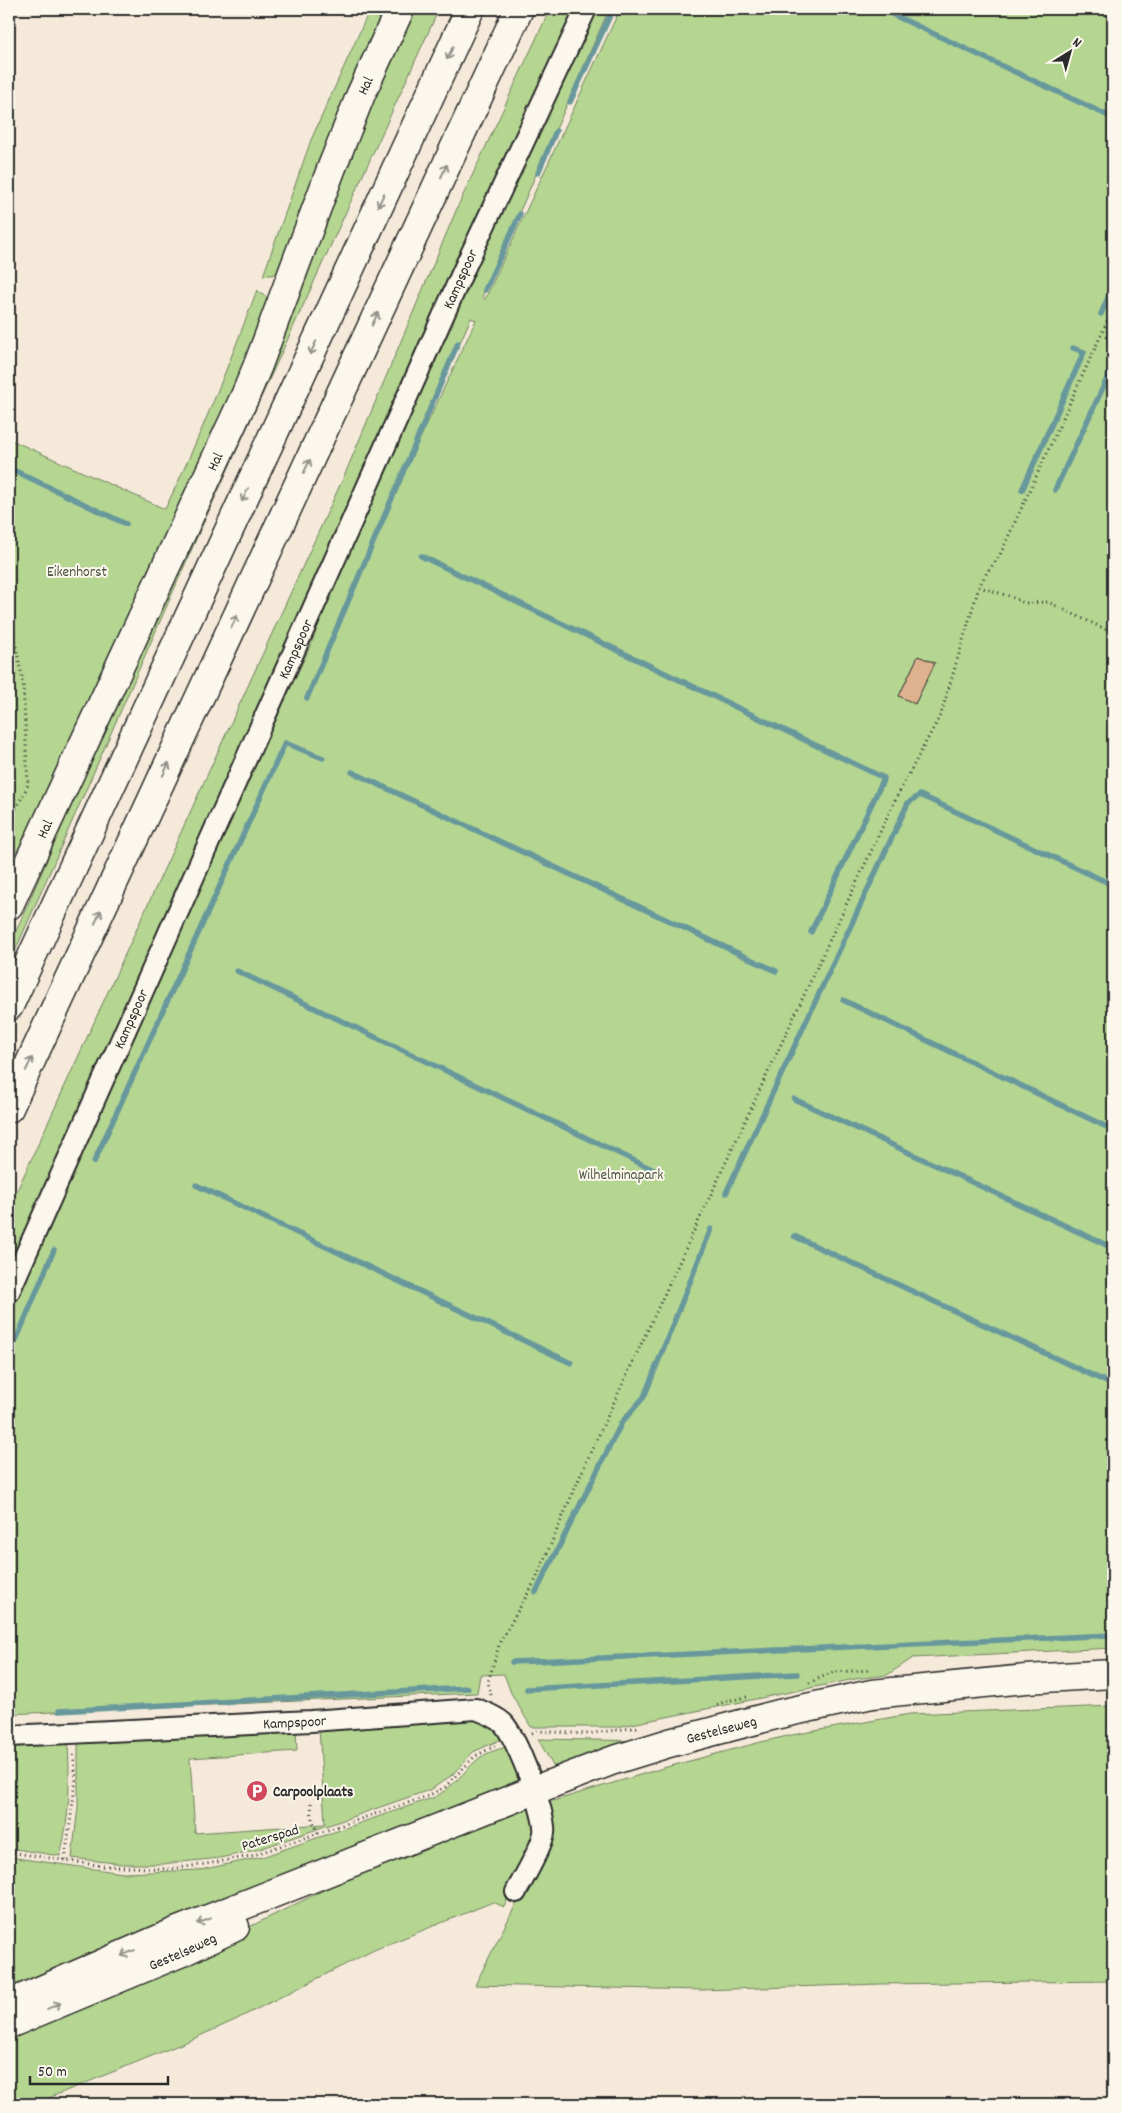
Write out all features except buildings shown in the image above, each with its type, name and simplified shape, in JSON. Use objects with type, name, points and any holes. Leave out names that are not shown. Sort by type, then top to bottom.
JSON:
[{"type":"main road","name":"Hal","points":[[9,905],[252,380],[361,94],[400,9]]},
{"type":"main road","points":[[9,1006],[470,9]]},
{"type":"main road","points":[[9,1108],[520,9]]},
{"type":"main road","name":"Gestelseweg","points":[[9,2004],[173,1934],[535,1790],[611,1761],[669,1743],[779,1714],[863,1696],[1026,1679],[1113,1674]]},
{"type":"main road","name":"Gestelseweg","points":[[9,2024],[182,1952],[294,1899],[348,1866]]},
{"type":"street","name":"Kampspoor","points":[[9,1292],[460,278],[586,9]]},
{"type":"street","name":"Kampspoor","points":[[9,1736],[311,1721],[476,1709],[492,1715]]},
{"type":"street","points":[[492,1715],[503,1724],[514,1738],[535,1790],[544,1833],[516,1892]]},
{"type":"path","points":[[492,1715],[492,1698],[488,1682],[500,1642],[535,1581],[588,1458],[891,808],[941,714],[979,587],[999,557],[1113,309]]},
{"type":"path","points":[[979,587],[1009,596],[1024,603],[1048,602],[1113,633]]},
{"type":"path","points":[[9,612],[23,682],[28,785],[9,823]]},
{"type":"path","points":[[65,1860],[76,1779],[71,1733]]},
{"type":"path","name":"Paterspad","points":[[9,1852],[103,1866],[171,1869],[246,1857],[428,1796],[445,1787],[475,1756],[514,1738]]},
{"type":"path","points":[[311,1803],[312,1819],[318,1833]]},
{"type":"green space","points":[[370,9],[391,9],[287,264],[277,274],[263,276],[311,140]]},
{"type":"green space","points":[[411,9],[439,9],[198,535],[9,965],[9,947],[191,532],[359,120]]},
{"type":"green space","points":[[550,9],[577,9],[9,1269],[9,1208],[345,474],[458,206]]},
{"type":"green space","name":"Wilhelminapark","points":[[587,9],[609,9],[482,297],[485,299],[620,9],[1113,9],[1113,1648],[913,1658],[887,1675],[855,1679],[617,1727],[531,1727],[511,1693],[504,1674],[480,1675],[477,1693],[9,1714],[9,1304],[105,1089],[311,644],[371,491]],"holes":[[[471,318],[476,320],[394,494]]]},
{"type":"green space","name":"Eikenhorst","points":[[257,290],[267,298],[269,310],[9,886],[9,439],[165,509],[214,401]]},
{"type":"green space","points":[[1113,1706],[1113,1981],[880,1984],[701,1990],[475,1985],[545,1847],[543,1804],[663,1768],[761,1742],[910,1714]]},
{"type":"green space","points":[[463,1719],[475,1720],[485,1724],[502,1739],[473,1752],[452,1775],[432,1789],[260,1849],[220,1858],[163,1864],[123,1864],[72,1858],[78,1807],[78,1742],[296,1729],[297,1751],[190,1758],[195,1833],[325,1824],[319,1728]]},
{"type":"green space","points":[[538,1739],[650,1741],[557,1773]]},
{"type":"green space","points":[[68,1743],[68,1800],[66,1828],[60,1856],[9,1848],[9,1746]]},
{"type":"green space","points":[[506,1747],[528,1784],[9,1990],[9,1857],[123,1873],[200,1870],[262,1857],[435,1797],[453,1784],[480,1758]]},
{"type":"green space","points":[[530,1808],[539,1835],[504,1907],[493,1902],[374,1950],[233,2021],[34,2104],[9,2104],[9,2034],[185,1959],[350,1877],[451,1836]]},
{"type":"waterway","points":[[570,102],[613,9]]},
{"type":"waterway","points":[[881,9],[1113,118]]},
{"type":"waterway","points":[[538,173],[556,131]]},
{"type":"waterway","points":[[485,290],[520,214]]},
{"type":"waterway","points":[[1101,314],[1113,286]]},
{"type":"waterway","points":[[307,698],[458,343]]},
{"type":"waterway","points":[[1022,490],[1084,352],[1073,348]]},
{"type":"waterway","points":[[1055,490],[1113,366]]},
{"type":"waterway","points":[[9,468],[126,524]]},
{"type":"waterway","points":[[421,556],[884,778],[811,932]]},
{"type":"waterway","points":[[94,1162],[285,743],[323,758]]},
{"type":"waterway","points":[[352,772],[776,971]]},
{"type":"waterway","points":[[726,1193],[908,803],[920,795],[1113,885]]},
{"type":"waterway","points":[[237,971],[658,1172]]},
{"type":"waterway","points":[[843,1000],[1113,1130]]},
{"type":"waterway","points":[[794,1099],[1113,1248]]},
{"type":"waterway","points":[[196,1185],[571,1363]]},
{"type":"waterway","points":[[536,1592],[622,1422],[644,1397],[711,1229]]},
{"type":"waterway","points":[[794,1236],[1113,1385]]},
{"type":"waterway","points":[[9,1357],[54,1250]]},
{"type":"waterway","points":[[512,1662],[1113,1635]]},
{"type":"waterway","points":[[527,1689],[797,1674]]},
{"type":"waterway","points":[[59,1711],[468,1688]]},
{"type":"place","name":"Carpoolplaats","points":[[257,1791]]}]
